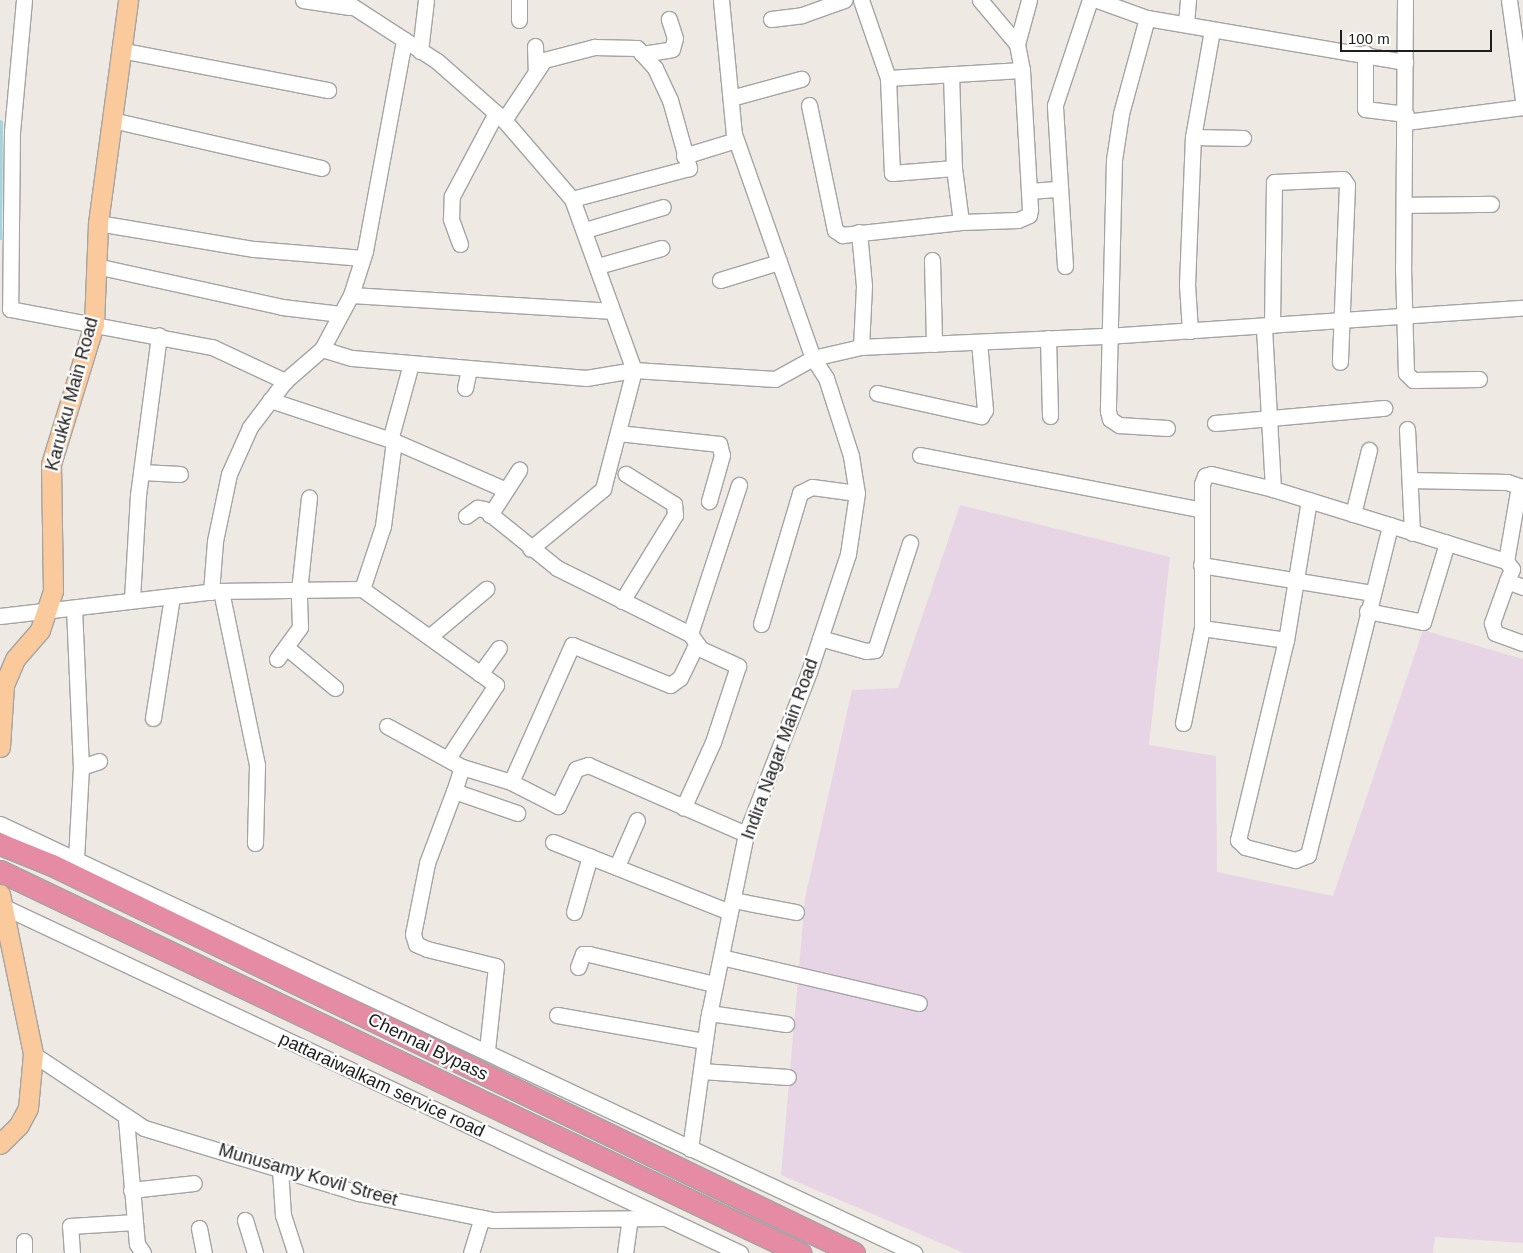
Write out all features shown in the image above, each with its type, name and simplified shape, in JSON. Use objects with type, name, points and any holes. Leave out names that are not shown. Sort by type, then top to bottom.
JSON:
[{"type":"highway","name":"Chennai Bypass","points":[[9,848],[854,1253]]},
{"type":"highway","name":"Chennai Bypass","points":[[4,872],[800,1253]]},
{"type":"main road","name":"Karukku Main Road","points":[[0,747],[4,685],[16,659],[40,630],[53,592],[51,464],[94,324],[98,223],[128,0]]},
{"type":"main road","points":[[0,1144],[19,1126],[28,1108],[33,1054],[1,902]]},
{"type":"street","points":[[24,0],[12,131],[5,308],[158,335],[212,347],[286,381]]},
{"type":"street","points":[[303,0],[346,3],[420,51],[500,116],[572,199],[585,230],[598,266],[610,311],[634,370],[618,433],[606,465],[603,489],[530,549]]},
{"type":"street","points":[[420,51],[426,0]]},
{"type":"street","points":[[519,0],[519,20]]},
{"type":"street","name":"Indira Nagar Main Road","points":[[690,1149],[714,984],[746,834],[820,638],[848,554],[857,493],[851,456],[826,378],[813,358],[736,140],[720,0]]},
{"type":"street","points":[[771,18],[802,15],[844,0]]},
{"type":"street","points":[[861,0],[888,78],[892,173],[954,168]]},
{"type":"street","points":[[980,0],[1017,44]]},
{"type":"street","points":[[809,105],[833,225],[842,234],[1025,217],[1029,215],[1029,191],[1022,70],[1017,44],[1029,0]]},
{"type":"street","points":[[1065,266],[1055,105],[1090,0]]},
{"type":"street","points":[[1097,0],[1147,18],[1186,23],[1212,30],[1365,53],[1406,62]]},
{"type":"street","points":[[1186,23],[1188,0]]},
{"type":"street","points":[[1405,0],[1404,316],[1409,378],[1479,378]]},
{"type":"street","points":[[1509,0],[1523,98]]},
{"type":"street","points":[[1147,18],[1115,145],[1107,336],[1110,419],[1118,424],[1167,428]]},
{"type":"street","points":[[642,54],[672,49],[675,38],[669,19]]},
{"type":"street","points":[[1190,331],[1187,285],[1193,137],[1212,30]]},
{"type":"street","points":[[255,842],[257,765],[216,592],[215,541],[229,474],[239,447],[270,400],[286,381],[322,349],[351,295],[363,258],[404,40]]},
{"type":"street","points":[[535,46],[536,72]]},
{"type":"street","points":[[460,244],[451,219],[452,196],[500,116],[544,60],[594,47],[637,48],[655,68],[670,100],[684,156],[690,168],[572,199]]},
{"type":"street","points":[[120,50],[328,90]]},
{"type":"street","points":[[1365,53],[1365,109],[1406,118],[1523,107]]},
{"type":"street","points":[[888,78],[1022,70]]},
{"type":"street","points":[[951,74],[954,168],[961,222]]},
{"type":"street","points":[[731,98],[801,78]]},
{"type":"street","points":[[112,120],[322,168]]},
{"type":"street","points":[[1193,137],[1243,138]]},
{"type":"street","points":[[684,156],[736,140]]},
{"type":"street","points":[[1272,489],[1268,325],[1274,187],[1278,179],[1346,181],[1339,321],[1340,362]]},
{"type":"street","points":[[1029,191],[1060,189]]},
{"type":"street","points":[[1404,205],[1491,204]]},
{"type":"street","points":[[585,230],[663,207]]},
{"type":"street","points":[[98,223],[254,248],[363,258]]},
{"type":"street","points":[[860,232],[864,286],[861,347]]},
{"type":"street","points":[[598,266],[661,248]]},
{"type":"street","points":[[932,260],[934,344]]},
{"type":"street","points":[[720,280],[779,262]]},
{"type":"street","points":[[96,266],[282,307],[341,314]]},
{"type":"street","points":[[351,295],[610,311]]},
{"type":"street","points":[[322,349],[346,358],[586,378],[634,370],[775,379],[813,358],[861,347],[1107,336],[1523,308]]},
{"type":"street","points":[[132,599],[141,472],[158,335]]},
{"type":"street","points":[[1048,338],[1050,416]]},
{"type":"street","points":[[877,393],[981,416],[984,405],[979,342]]},
{"type":"street","points":[[362,589],[384,526],[392,440],[411,364]]},
{"type":"street","points":[[465,388],[469,369]]},
{"type":"street","points":[[270,400],[392,440],[506,490]]},
{"type":"street","points":[[1214,423],[1271,420],[1384,408]]},
{"type":"street","points":[[1407,429],[1412,533]]},
{"type":"street","points":[[618,433],[719,444],[722,455],[709,501]]},
{"type":"street","points":[[1353,514],[1369,450]]},
{"type":"street","points":[[920,455],[1202,510]]},
{"type":"street","points":[[490,515],[519,470]]},
{"type":"street","points":[[141,472],[180,474]]},
{"type":"street","points":[[622,601],[675,515],[674,504],[626,474]]},
{"type":"street","points":[[1183,723],[1202,628],[1202,484],[1205,476],[1211,474],[1272,489],[1506,561],[1512,568],[1492,623],[1495,633],[1523,643]]},
{"type":"street","points":[[1410,480],[1507,482],[1519,486],[1506,561]]},
{"type":"street","points":[[690,634],[739,485]]},
{"type":"street","points":[[761,624],[800,493],[812,487],[857,493]]},
{"type":"street","points":[[277,659],[300,627],[299,591],[309,498]]},
{"type":"street","points":[[1309,500],[1298,580],[1286,640],[1238,840],[1245,847],[1301,859],[1308,855],[1390,525]]},
{"type":"street","points":[[466,516],[477,508],[490,515],[530,549],[557,568],[690,634],[701,649],[738,666],[739,671],[713,742],[683,808]]},
{"type":"street","points":[[820,638],[875,650],[910,543]]},
{"type":"street","points":[[1368,611],[1423,622],[1447,543]]},
{"type":"street","points":[[1201,565],[1372,593]]},
{"type":"street","points":[[1507,581],[1523,587]]},
{"type":"street","points":[[0,616],[74,608],[132,599],[216,592],[362,589],[496,685],[448,758]]},
{"type":"street","points":[[429,637],[486,589]]},
{"type":"street","points":[[153,718],[172,596]]},
{"type":"street","points":[[74,608],[80,767],[76,859]]},
{"type":"street","points":[[1202,628],[1286,640]]},
{"type":"street","points":[[511,782],[572,645],[670,685],[680,678],[694,650],[701,649]]},
{"type":"street","points":[[286,647],[335,688]]},
{"type":"street","points":[[480,674],[500,648]]},
{"type":"street","points":[[387,726],[462,767],[511,782],[560,806],[576,769],[588,766],[746,834]]},
{"type":"street","points":[[80,767],[99,761]]},
{"type":"street","points":[[462,767],[427,863],[413,934],[416,944],[427,950],[496,966],[498,977],[487,1050]]},
{"type":"street","points":[[454,791],[517,813]]},
{"type":"street","points":[[617,866],[636,820]]},
{"type":"street","points":[[0,824],[429,1028],[487,1050],[690,1149],[914,1253]]},
{"type":"street","points":[[553,842],[617,866],[659,887],[732,906],[796,912]]},
{"type":"street","points":[[574,912],[590,856]]},
{"type":"street","name":"pattaraiwalkam service road","points":[[1,902],[24,917],[740,1253]]},
{"type":"street","points":[[578,967],[583,954],[589,954],[714,984]]},
{"type":"street","points":[[721,957],[919,1002]]},
{"type":"street","points":[[709,1013],[786,1024]]},
{"type":"street","points":[[557,1015],[705,1041]]},
{"type":"street","name":"Munusamy Kovil Street","points":[[33,1054],[126,1119],[144,1128],[358,1193],[482,1218],[666,1218]]},
{"type":"street","points":[[701,1071],[788,1077]]},
{"type":"street","points":[[126,1119],[137,1244],[143,1253]]},
{"type":"street","points":[[280,1169],[283,1215],[295,1253]]},
{"type":"street","points":[[132,1190],[194,1183]]},
{"type":"street","points":[[471,1253],[482,1218]]},
{"type":"street","points":[[625,1253],[630,1219]]},
{"type":"street","points":[[245,1220],[255,1253]]},
{"type":"street","points":[[72,1253],[70,1226],[135,1222]]},
{"type":"street","points":[[199,1228],[204,1253]]},
{"type":"shaded area","points":[[960,505],[1170,557],[1149,745],[1216,756],[1217,872],[1333,896],[1423,630],[1523,659],[1523,1243],[1435,1237],[1433,1253],[964,1253],[781,1175],[805,898],[852,690],[898,688]]},
{"type":"water","points":[[0,120],[3,121],[2,240],[0,240]]}]
